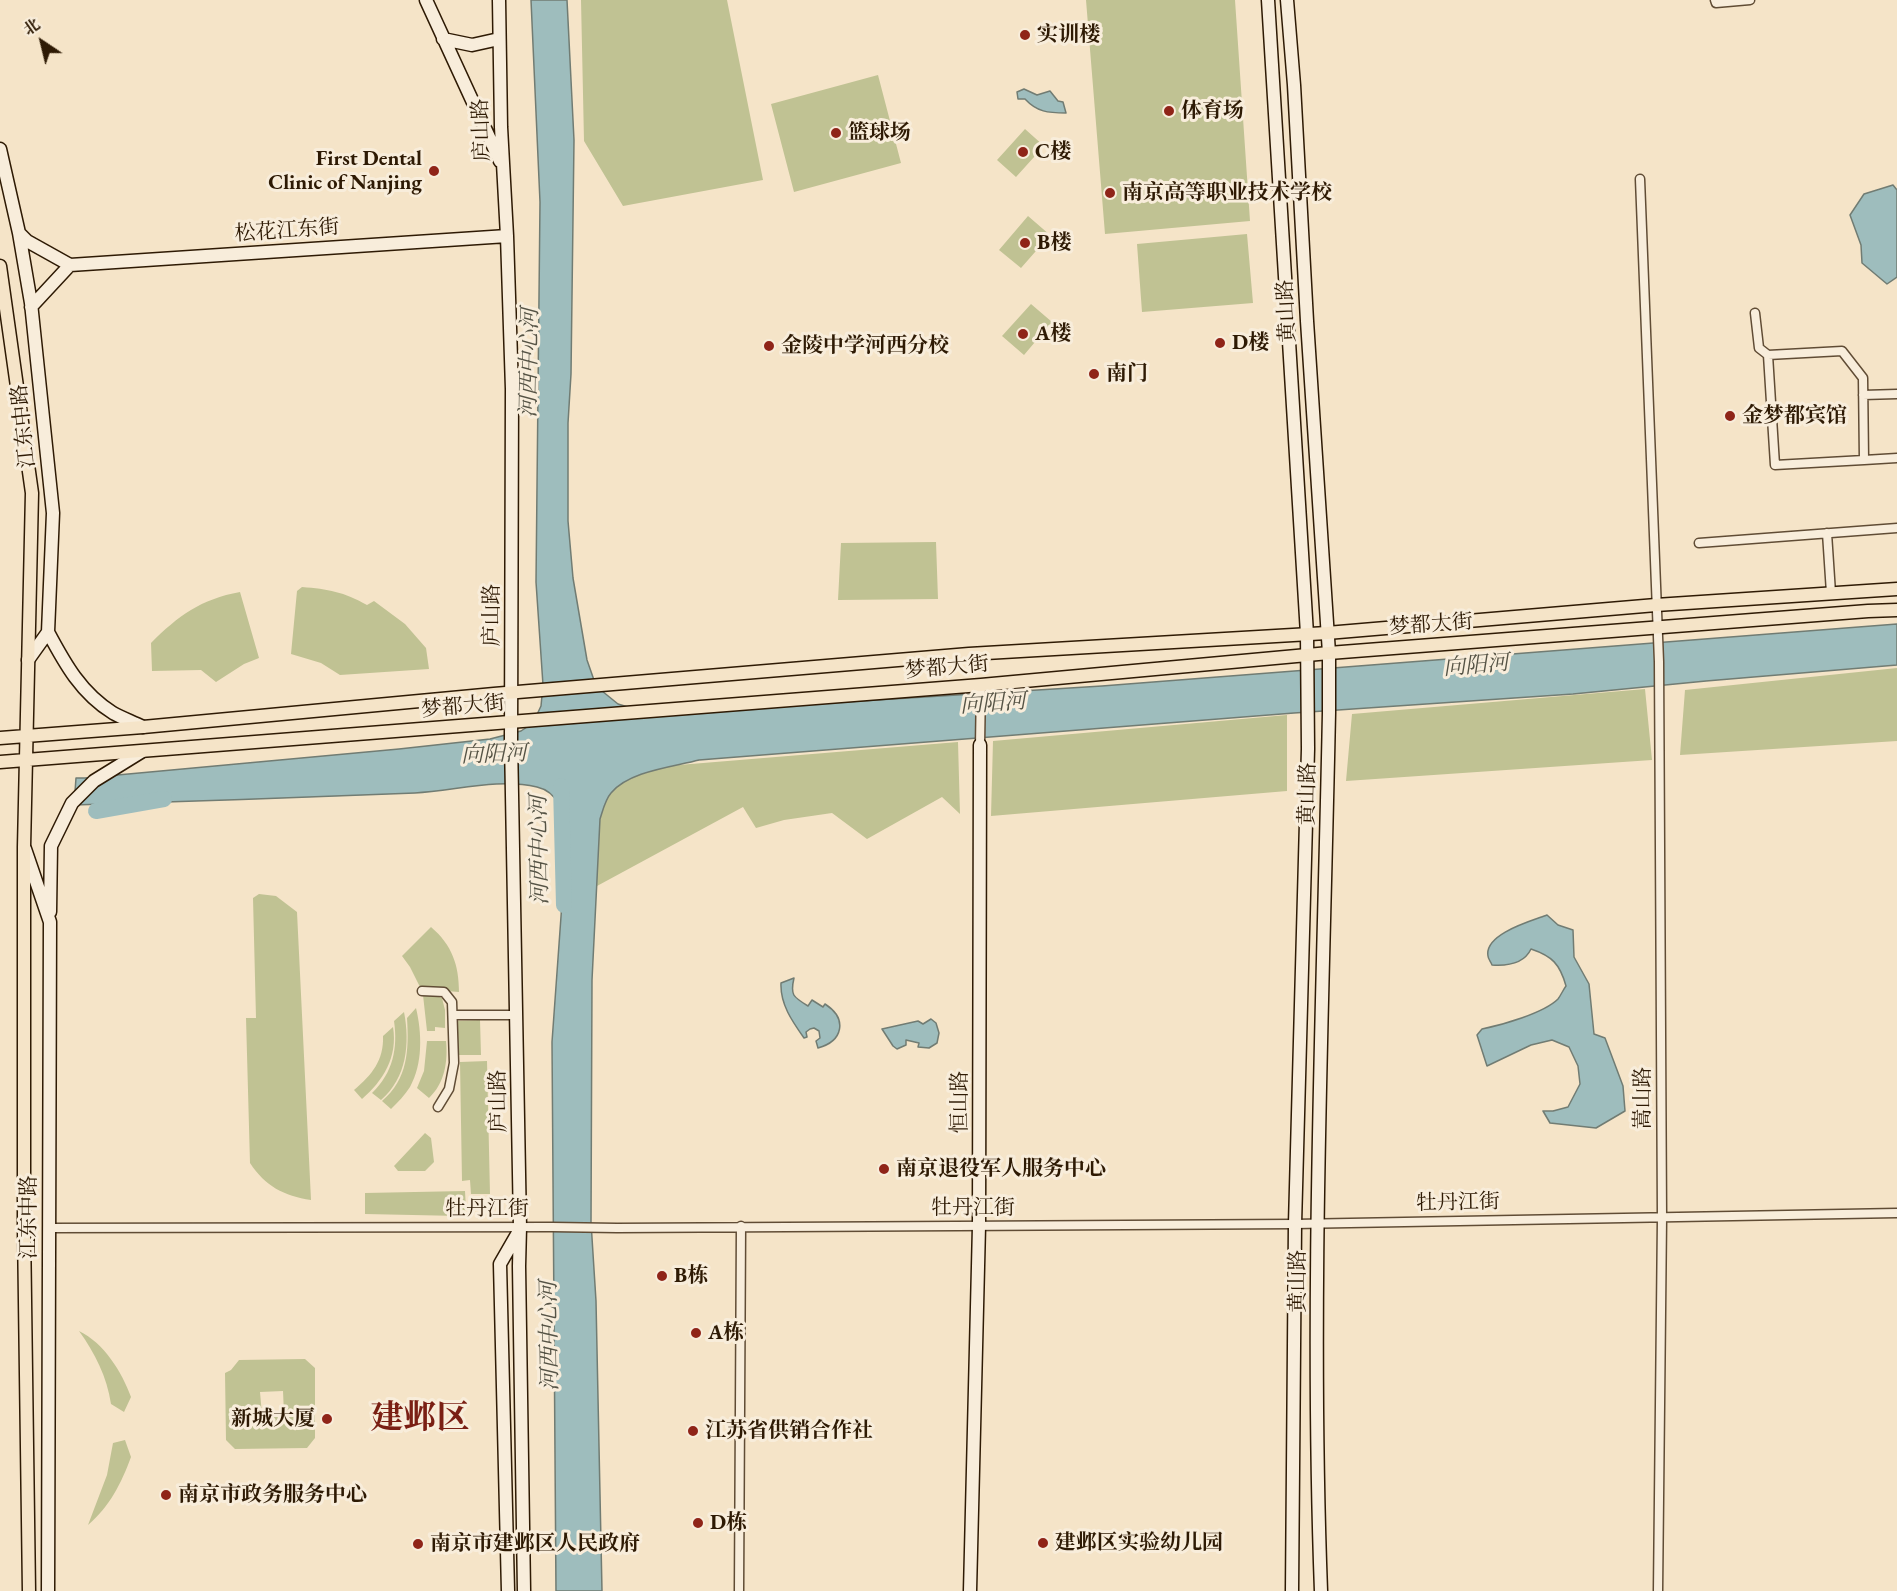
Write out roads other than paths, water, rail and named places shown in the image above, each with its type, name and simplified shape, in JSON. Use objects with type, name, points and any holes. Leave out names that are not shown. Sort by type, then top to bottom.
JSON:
[{"type":"main road","points":[[426,0],[503,168]]},
{"type":"main road","name":"庐山路","points":[[499,0],[512,389],[512,694],[518,722],[511,741],[517,1015],[524,1591]]},
{"type":"main road","name":"黄山路","points":[[1268,0],[1307,634],[1308,691],[1295,1224],[1292,1591]]},
{"type":"main road","name":"黄山路","points":[[1287,0],[1329,653],[1318,1223],[1317,1480],[1321,1591]]},
{"type":"main road","points":[[443,39],[472,45],[499,39]]},
{"type":"main road","name":"江东中路","points":[[0,149],[19,233],[31,307],[52,513],[48,632]]},
{"type":"main road","points":[[19,233],[27,241],[70,266],[31,307]]},
{"type":"main road","name":"松花江东街","points":[[70,266],[507,236]]},
{"type":"main road","name":"江东中路","points":[[0,266],[32,493],[24,847],[24,1228],[29,1591]]},
{"type":"main road","name":"梦都大街","points":[[0,738],[969,654],[1327,633],[1656,605],[1897,589]]},
{"type":"main road","name":"梦都大街","points":[[0,762],[981,685],[1329,653],[1897,610]]},
{"type":"main road","points":[[28,660],[48,632],[67,668],[88,695],[113,713],[143,727]]},
{"type":"main road","name":"恒山路","points":[[970,1591],[979,1226],[980,745]]},
{"type":"main road","points":[[50,922],[51,846],[72,803],[93,781],[141,752]]},
{"type":"main road","name":"江东中路","points":[[24,847],[50,922],[48,1591]]},
{"type":"main road","points":[[508,1591],[500,1264],[520,1228]]},
{"type":"street","points":[[1716,0],[1716,3],[1750,0]]},
{"type":"street","name":"嵩山路","points":[[1640,179],[1659,662],[1662,1218],[1658,1591]]},
{"type":"street","points":[[1755,313],[1759,348],[1768,355],[1842,351],[1863,378],[1864,460]]},
{"type":"street","points":[[1768,355],[1775,465],[1897,458]]},
{"type":"street","points":[[1863,395],[1897,394]]},
{"type":"street","points":[[1699,543],[1897,528]]},
{"type":"street","points":[[1827,533],[1831,593]]},
{"type":"street","name":"恒山路","points":[[980,745],[981,685]]},
{"type":"street","points":[[422,991],[444,992],[452,1002],[454,1063],[449,1089],[438,1107]]},
{"type":"street","points":[[453,1015],[517,1015]]},
{"type":"street","name":"牡丹江街","points":[[49,1228],[1295,1224],[1897,1213]]},
{"type":"street","points":[[739,1591],[741,1226]]},
{"type":"water","points":[[531,0],[567,0],[574,140],[568,521],[573,578],[587,660],[595,683],[618,704],[651,714],[1102,686],[1897,624],[1897,665],[1573,694],[1294,713],[699,760],[652,771],[619,786],[607,799],[600,819],[592,980],[591,1222],[596,1301],[602,1591],[556,1591],[552,1042],[567,833],[562,811],[555,799],[551,794],[537,787],[507,784],[415,793],[74,805],[76,778],[490,739],[521,731],[533,723],[541,706],[543,685],[536,582],[540,202]]},
{"type":"water","points":[[1024,89],[1037,95],[1050,91],[1058,101],[1063,102],[1066,113],[1043,111],[1025,99],[1018,99],[1017,92]]},
{"type":"water","points":[[1893,185],[1897,190],[1897,277],[1887,284],[1862,263],[1861,245],[1850,215],[1864,194]]},
{"type":"water","points":[[1547,915],[1558,925],[1573,930],[1574,957],[1589,984],[1594,1034],[1605,1038],[1623,1086],[1625,1111],[1596,1128],[1550,1123],[1543,1111],[1568,1107],[1580,1084],[1578,1066],[1569,1047],[1552,1040],[1531,1045],[1487,1066],[1477,1035],[1482,1029],[1543,1009],[1558,999],[1566,986],[1558,966],[1550,958],[1531,949],[1524,958],[1514,963],[1492,965],[1488,957],[1493,941],[1501,935]]},
{"type":"water","points":[[794,978],[792,988],[796,998],[808,1006],[812,1000],[823,1007],[825,1004],[837,1016],[840,1029],[833,1040],[826,1045],[818,1048],[816,1041],[820,1038],[819,1031],[814,1028],[806,1032],[807,1037],[804,1038],[788,1012],[782,998],[781,983]]},
{"type":"water","points":[[931,1019],[936,1023],[939,1033],[937,1043],[929,1048],[918,1047],[919,1043],[906,1040],[906,1045],[897,1049],[882,1029],[918,1021],[923,1024]]},
{"type":"waterway","name":"河西中心河","points":[[561,786],[564,905]]},
{"type":"waterway","name":"向阳河","points":[[96,811],[164,799]]},
{"type":"place","name":"实训楼","points":[[1025,35]]},
{"type":"place","name":"体育场","points":[[1169,111]]},
{"type":"place","name":"篮球场","points":[[836,133]]},
{"type":"place","name":"C楼","points":[[1023,152]]},
{"type":"place","name":"First Dental Clinic of Nanjing","points":[[434,171]]},
{"type":"place","name":"南京高等职业技术学校","points":[[1110,193]]},
{"type":"place","name":"B楼","points":[[1025,243]]},
{"type":"place","name":"A楼","points":[[1023,334]]},
{"type":"place","name":"D楼","points":[[1220,343]]},
{"type":"place","name":"金陵中学河西分校","points":[[769,346]]},
{"type":"place","name":"南门","points":[[1094,374]]},
{"type":"place","name":"金梦都宾馆","points":[[1730,416]]},
{"type":"place","name":"南京退役军人服务中心","points":[[884,1169]]},
{"type":"place","name":"B栋","points":[[662,1276]]},
{"type":"place","name":"A栋","points":[[696,1333]]},
{"type":"place","name":"新城大厦","points":[[327,1419]]},
{"type":"place","name":"江苏省供销合作社","points":[[693,1431]]},
{"type":"place","name":"南京市政务服务中心","points":[[166,1495]]},
{"type":"place","name":"D栋","points":[[698,1523]]},
{"type":"place","name":"建邺区实验幼儿园","points":[[1043,1543]]},
{"type":"place","name":"南京市建邺区人民政府","points":[[418,1544]]},
{"type":"district","name":"建邺区","points":[[420,1419]]}]
